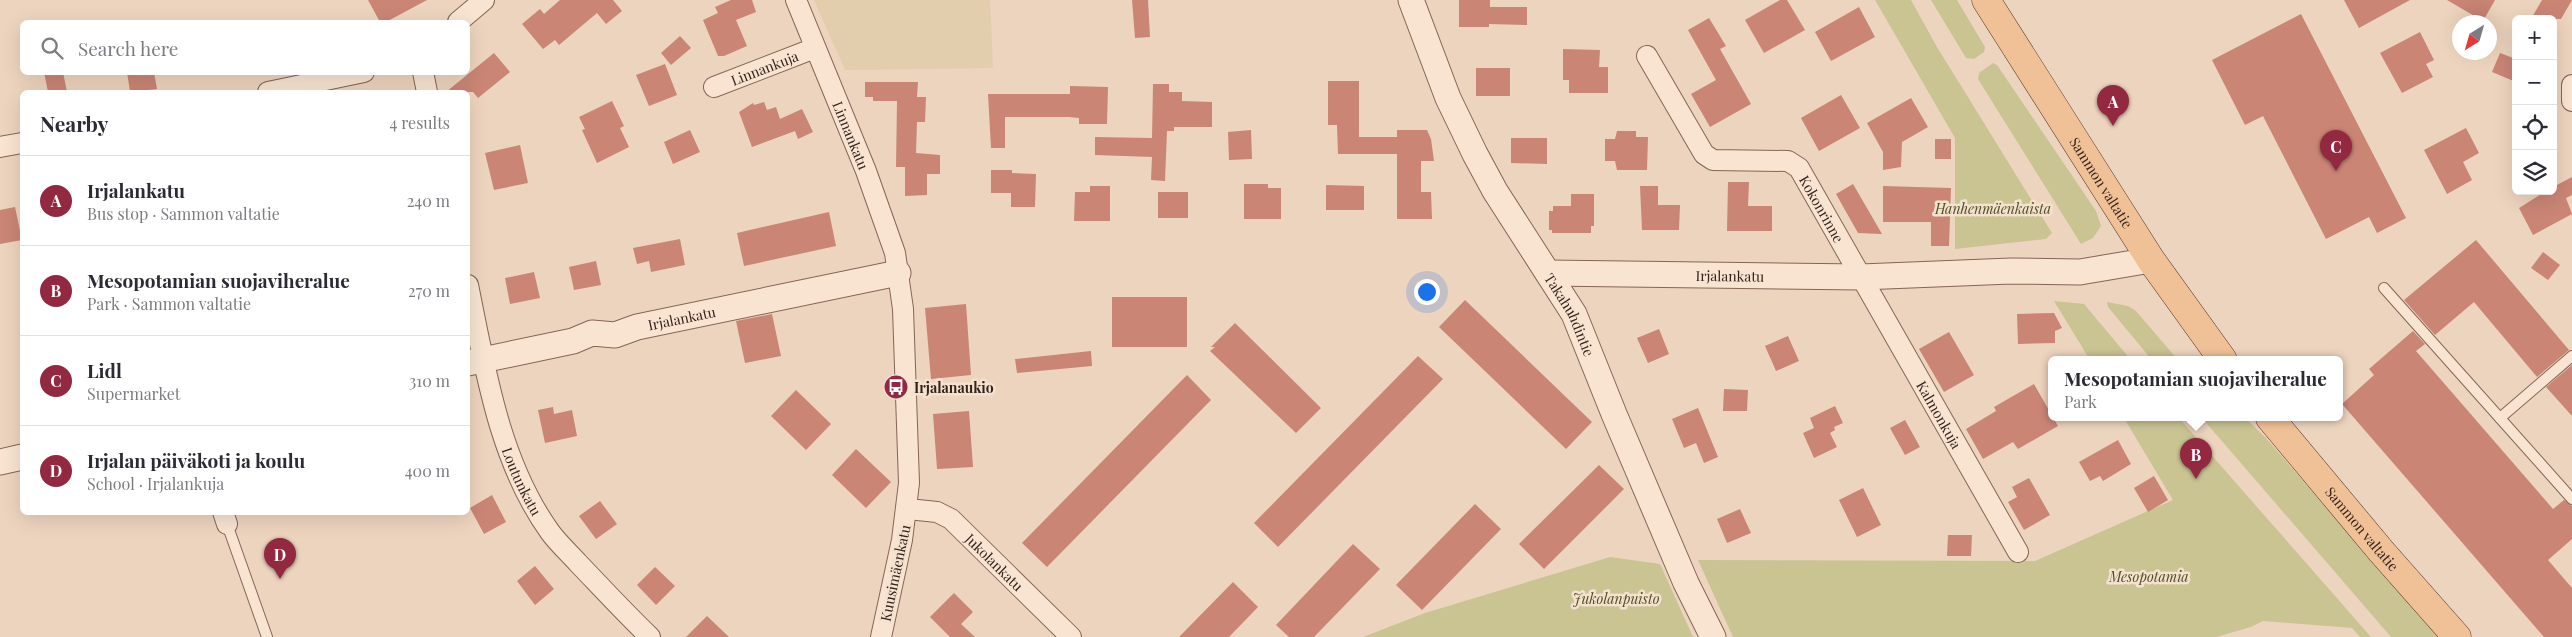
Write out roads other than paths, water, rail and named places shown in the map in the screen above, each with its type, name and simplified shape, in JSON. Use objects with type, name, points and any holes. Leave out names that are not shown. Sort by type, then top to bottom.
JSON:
[{"type":"main road","name":"Sammon valtatie","points":[[1986,0],[2151,260],[2220,356]]},
{"type":"main road","name":"Sammon valtatie","points":[[2273,421],[2381,551],[2457,637]]},
{"type":"street","points":[[460,20],[484,0]]},
{"type":"street","name":"Linnankatu","points":[[796,0],[870,180],[893,246],[898,273]]},
{"type":"street","name":"Takahuhdintie","points":[[1411,0],[1448,98],[1464,132],[1495,191],[1574,314],[1678,565],[1713,637]]},
{"type":"street","name":"Linnankuja","points":[[714,87],[815,48]]},
{"type":"street","name":"Kokonrinne","points":[[1647,56],[1704,154],[1713,160],[1788,161],[1799,168],[1861,277]]},
{"type":"street","points":[[278,90],[350,75]]},
{"type":"street","points":[[423,75],[426,90]]},
{"type":"street","points":[[2572,85],[2572,102]]},
{"type":"street","points":[[0,147],[20,143]]},
{"type":"street","name":"Irjalankatu","points":[[1548,273],[1861,277],[2011,271],[2080,272],[2151,260]]},
{"type":"street","points":[[898,273],[903,309],[910,483],[908,509]]},
{"type":"street","name":"Irjalankatu","points":[[476,362],[573,341],[587,334],[615,335],[637,327],[898,273]]},
{"type":"street","name":"Kalmonkuja","points":[[1861,277],[2018,552]]},
{"type":"street","name":"Loutunkatu","points":[[470,304],[476,362],[509,454],[528,496],[550,532],[614,602],[650,637]]},
{"type":"street","points":[[0,462],[20,457]]},
{"type":"street","name":"Kuusimäenkatu","points":[[881,637],[908,509]]},
{"type":"street","name":"Jukolankatu","points":[[908,509],[937,512],[951,519],[1072,637]]},
{"type":"lane","points":[[2384,288],[2572,499]]},
{"type":"lane","points":[[2500,418],[2572,356]]},
{"type":"lane","points":[[225,518],[267,637]]},
{"type":"place","name":"Irjalankatu","points":[[2113,126]]},
{"type":"place","name":"Lidl","points":[[2336,171]]},
{"type":"place","name":"Irjalanaukio","points":[[896,387]]},
{"type":"place","name":"Mesopotamian suojaviheralue","points":[[2196,479]]},
{"type":"place","name":"Irjalan päiväkoti ja koulu","points":[[280,579]]},
{"type":"park label","name":"Hanhenmäenkaista","points":[[1993,208]]},
{"type":"park label","name":"Mesopotamia","points":[[2149,576]]},
{"type":"park label","name":"Jukolanpuisto","points":[[1616,598]]}]
